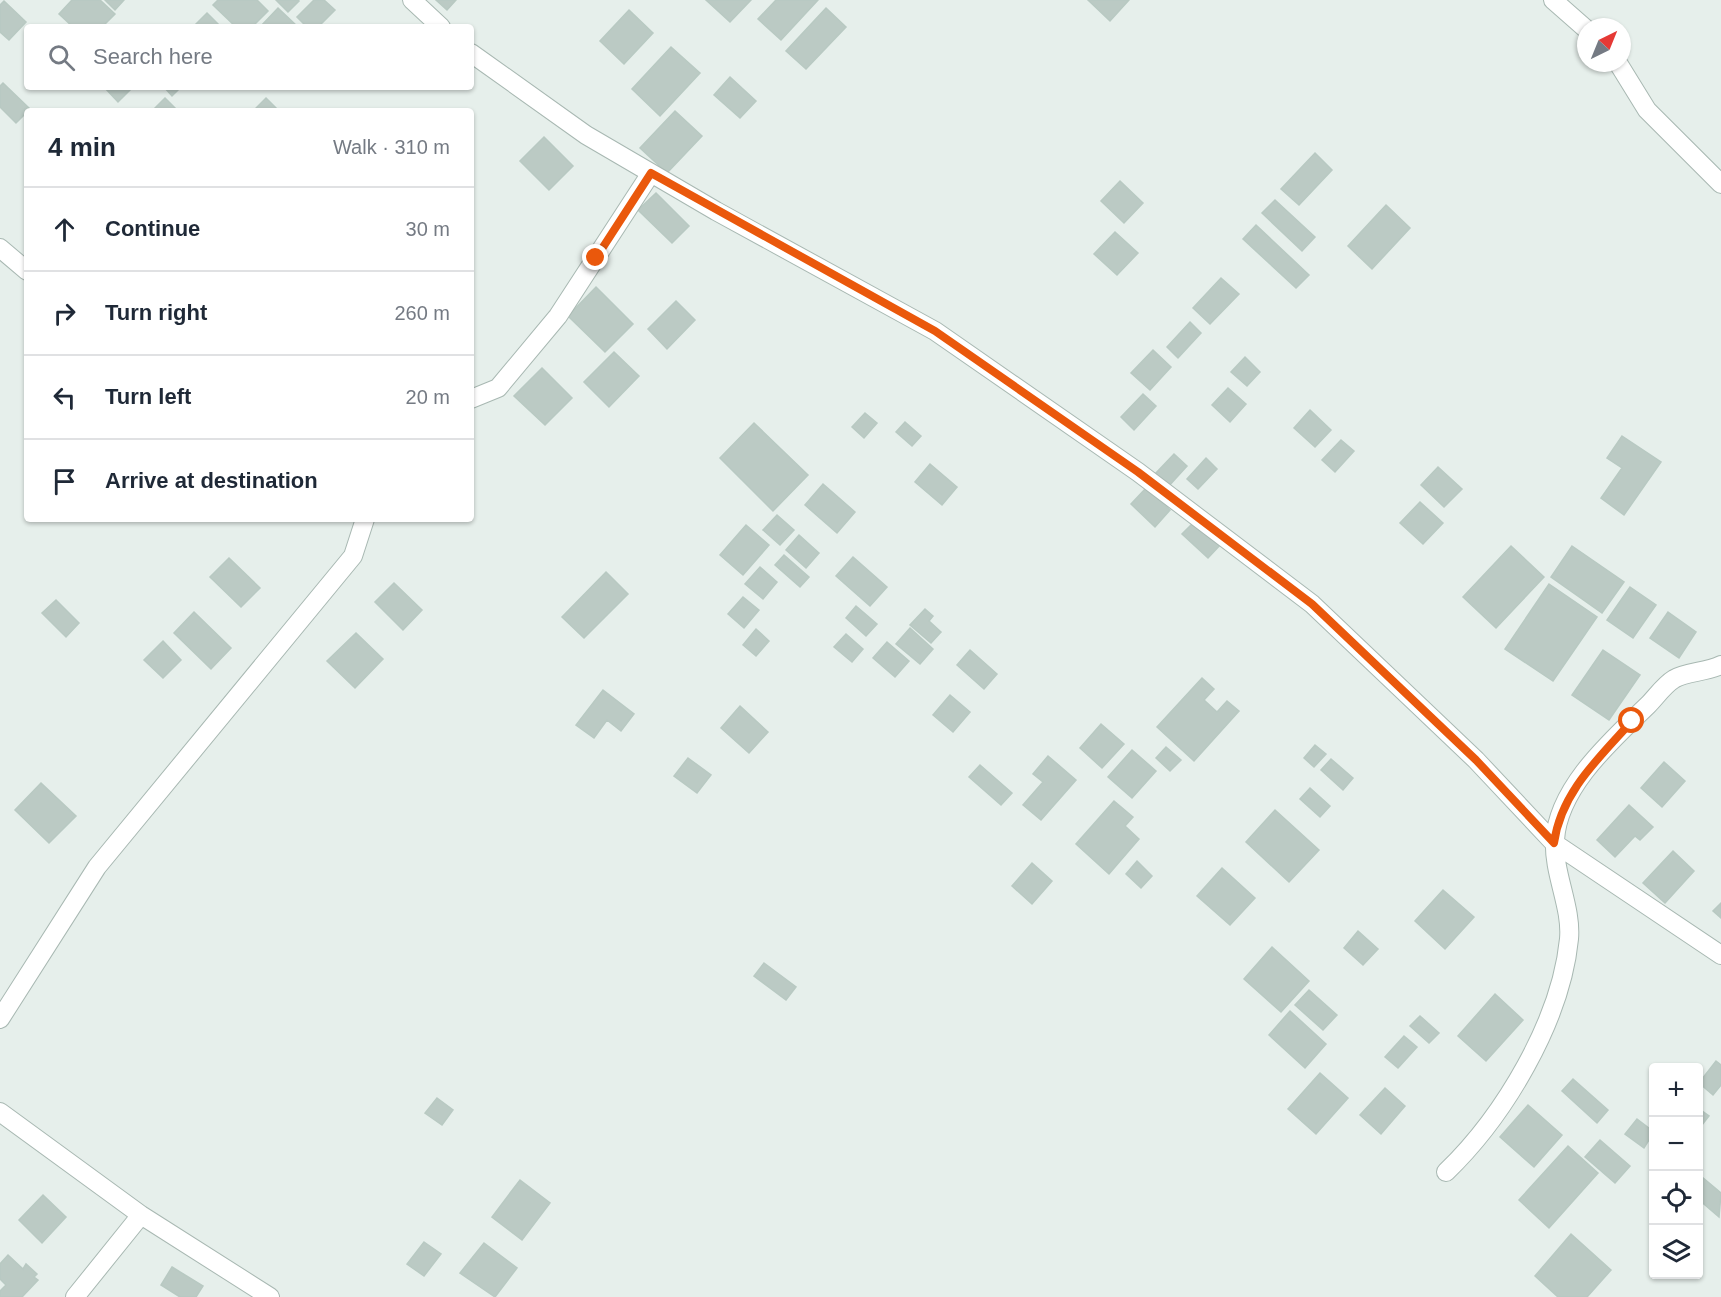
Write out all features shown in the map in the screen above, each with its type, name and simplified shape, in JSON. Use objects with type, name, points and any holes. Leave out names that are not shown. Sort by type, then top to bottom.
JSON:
[{"type":"street","points":[[412,0],[438,24]]},
{"type":"street","points":[[1553,0],[1577,21]]},
{"type":"street","points":[[474,55],[586,135],[935,331],[1138,472],[1312,604],[1476,760],[1554,843],[1721,955]]},
{"type":"street","points":[[1624,72],[1647,110],[1721,184]]},
{"type":"street","points":[[474,398],[498,388],[558,316],[651,173]]},
{"type":"street","points":[[0,248],[24,269]]},
{"type":"street","points":[[0,1018],[97,867],[353,556],[364,522]]},
{"type":"street","points":[[1446,1172],[1470,1149],[1507,1098],[1532,1054],[1558,994],[1569,937],[1554,843],[1557,821],[1578,780],[1674,678],[1708,671],[1721,664]]},
{"type":"street","points":[[0,1112],[141,1215],[270,1297]]},
{"type":"street","points":[[75,1297],[141,1215]]},
{"type":"building","points":[[72,0],[100,0],[115,14],[105,24],[70,24],[59,14]]},
{"type":"building","points":[[105,0],[124,0],[115,10]]},
{"type":"building","points":[[218,0],[257,0],[268,11],[255,24],[233,24],[213,5]]},
{"type":"building","points":[[276,0],[298,0],[299,1],[288,12]]},
{"type":"building","points":[[314,0],[324,0],[335,10],[321,24],[304,24],[297,17]]},
{"type":"building","points":[[436,0],[456,0],[447,10]]},
{"type":"building","points":[[706,0],[751,0],[730,22]]},
{"type":"building","points":[[776,0],[818,0],[781,40],[758,19]]},
{"type":"building","points":[[1088,0],[1129,0],[1110,21]]},
{"type":"building","points":[[4,1],[26,22],[9,40],[0,32],[0,5]]},
{"type":"building","points":[[278,8],[295,24],[263,24]]},
{"type":"building","points":[[826,8],[846,27],[806,69],[786,51]]},
{"type":"building","points":[[629,10],[653,33],[624,64],[600,41]]},
{"type":"building","points":[[207,13],[218,24],[196,24]]},
{"type":"building","points":[[671,47],[700,73],[660,116],[632,89]]},
{"type":"building","points":[[730,77],[756,101],[740,118],[714,95]]},
{"type":"building","points":[[3,83],[29,108],[24,108],[24,115],[16,123],[0,107],[0,86]]},
{"type":"building","points":[[107,90],[130,90],[118,102]]},
{"type":"building","points":[[167,90],[178,90],[172,96]]},
{"type":"building","points":[[165,98],[175,108],[155,108]]},
{"type":"building","points":[[266,98],[276,108],[256,108]]},
{"type":"building","points":[[675,111],[702,136],[667,173],[640,148]]},
{"type":"building","points":[[544,137],[573,166],[549,190],[520,161]]},
{"type":"building","points":[[1315,153],[1332,170],[1299,205],[1281,189]]},
{"type":"building","points":[[1120,181],[1143,203],[1124,223],[1101,201]]},
{"type":"building","points":[[656,193],[689,226],[672,243],[638,210]]},
{"type":"building","points":[[1275,200],[1315,237],[1302,251],[1262,213]]},
{"type":"building","points":[[1386,205],[1410,228],[1372,269],[1348,246]]},
{"type":"building","points":[[1256,225],[1309,275],[1296,288],[1243,239]]},
{"type":"building","points":[[1115,232],[1138,253],[1117,275],[1094,254]]},
{"type":"building","points":[[1221,278],[1239,294],[1210,324],[1193,308]]},
{"type":"building","points":[[596,287],[633,324],[605,352],[568,316]]},
{"type":"building","points":[[676,301],[695,320],[667,349],[648,329]]},
{"type":"building","points":[[1190,322],[1201,333],[1178,358],[1167,347]]},
{"type":"building","points":[[1153,350],[1171,367],[1150,390],[1131,373]]},
{"type":"building","points":[[614,352],[639,376],[609,407],[584,382]]},
{"type":"building","points":[[1245,357],[1260,372],[1247,386],[1231,372]]},
{"type":"building","points":[[542,368],[572,398],[545,425],[514,396]]},
{"type":"building","points":[[1228,388],[1246,404],[1230,422],[1212,405]]},
{"type":"building","points":[[1143,394],[1156,406],[1134,430],[1121,417]]},
{"type":"building","points":[[1310,410],[1331,430],[1315,447],[1294,428]]},
{"type":"building","points":[[865,413],[877,423],[864,438],[852,427]]},
{"type":"building","points":[[905,422],[921,436],[912,446],[896,432]]},
{"type":"building","points":[[754,423],[808,475],[773,511],[720,458]]},
{"type":"building","points":[[1622,436],[1661,462],[1624,515],[1601,498],[1622,468],[1607,458]]},
{"type":"building","points":[[1341,440],[1354,451],[1335,472],[1322,460]]},
{"type":"building","points":[[1174,454],[1187,466],[1168,487],[1155,474]]},
{"type":"building","points":[[1206,458],[1217,469],[1198,489],[1187,479]]},
{"type":"building","points":[[930,464],[957,487],[942,505],[915,482]]},
{"type":"building","points":[[1438,467],[1462,489],[1444,507],[1421,485]]},
{"type":"building","points":[[823,484],[855,512],[837,533],[805,505]]},
{"type":"building","points":[[1146,488],[1170,510],[1155,527],[1131,504]]},
{"type":"building","points":[[1420,502],[1443,523],[1423,544],[1400,523]]},
{"type":"building","points":[[777,515],[794,530],[780,545],[763,530]]},
{"type":"building","points":[[1197,519],[1222,543],[1208,558],[1182,534]]},
{"type":"building","points":[[746,525],[769,545],[743,575],[720,555]]},
{"type":"building","points":[[799,535],[819,553],[806,568],[786,550]]},
{"type":"building","points":[[1511,546],[1544,577],[1496,628],[1463,597]]},
{"type":"building","points":[[1572,546],[1624,582],[1602,613],[1551,577]]},
{"type":"building","points":[[784,555],[809,577],[800,587],[775,565]]},
{"type":"building","points":[[853,557],[887,587],[870,606],[836,576]]},
{"type":"building","points":[[229,558],[260,588],[241,607],[210,577]]},
{"type":"building","points":[[760,567],[777,582],[763,599],[745,584]]},
{"type":"building","points":[[606,572],[628,594],[584,638],[562,617]]},
{"type":"building","points":[[394,583],[422,610],[403,630],[375,602]]},
{"type":"building","points":[[1549,584],[1597,617],[1553,681],[1505,649]]},
{"type":"building","points":[[1630,587],[1656,605],[1633,638],[1607,620]]},
{"type":"building","points":[[743,597],[759,610],[744,628],[728,614]]},
{"type":"building","points":[[56,600],[79,623],[66,637],[42,613]]},
{"type":"building","points":[[856,606],[877,624],[866,636],[846,618]]},
{"type":"building","points":[[925,609],[933,616],[929,621],[941,632],[931,643],[910,625]]},
{"type":"building","points":[[194,612],[231,648],[211,669],[174,633]]},
{"type":"building","points":[[1668,612],[1696,632],[1679,658],[1650,638]]},
{"type":"building","points":[[910,628],[933,649],[920,664],[896,644]]},
{"type":"building","points":[[756,629],[769,641],[756,656],[743,645]]},
{"type":"building","points":[[356,633],[383,659],[355,688],[327,661]]},
{"type":"building","points":[[846,634],[863,649],[852,662],[834,647]]},
{"type":"building","points":[[163,641],[181,660],[163,678],[144,660]]},
{"type":"building","points":[[887,642],[909,661],[895,677],[873,658]]},
{"type":"building","points":[[970,650],[997,674],[984,689],[957,665]]},
{"type":"building","points":[[1603,650],[1640,675],[1609,720],[1572,695]]},
{"type":"building","points":[[1202,678],[1214,689],[1204,700],[1217,712],[1227,701],[1239,711],[1194,761],[1157,727]]},
{"type":"building","points":[[603,690],[634,714],[621,731],[607,720],[594,738],[576,725]]},
{"type":"building","points":[[950,695],[970,712],[953,732],[933,715]]},
{"type":"building","points":[[740,706],[768,732],[749,753],[721,728]]},
{"type":"building","points":[[1101,724],[1124,744],[1102,768],[1080,748]]},
{"type":"building","points":[[1315,745],[1326,754],[1314,767],[1304,758]]},
{"type":"building","points":[[1166,747],[1181,760],[1170,771],[1156,758]]},
{"type":"building","points":[[1132,750],[1156,771],[1132,798],[1108,777]]},
{"type":"building","points":[[1048,756],[1076,780],[1041,820],[1023,805],[1043,782],[1033,774]]},
{"type":"building","points":[[688,758],[711,775],[697,793],[674,776]]},
{"type":"building","points":[[1331,759],[1353,778],[1343,790],[1321,770]]},
{"type":"building","points":[[1664,762],[1685,781],[1662,807],[1641,788]]},
{"type":"building","points":[[980,765],[1012,793],[1001,805],[969,777]]},
{"type":"building","points":[[41,783],[76,816],[49,843],[15,810]]},
{"type":"building","points":[[1310,788],[1330,806],[1320,817],[1300,799]]},
{"type":"building","points":[[1114,801],[1133,817],[1125,826],[1139,839],[1109,874],[1076,844]]},
{"type":"building","points":[[1629,805],[1653,827],[1640,840],[1635,836],[1615,857],[1597,840]]},
{"type":"building","points":[[1275,810],[1319,850],[1289,882],[1246,842]]},
{"type":"building","points":[[1673,851],[1694,871],[1665,903],[1643,883]]},
{"type":"building","points":[[1137,861],[1152,876],[1141,888],[1126,874]]},
{"type":"building","points":[[1032,863],[1052,881],[1032,904],[1012,886]]},
{"type":"building","points":[[1222,868],[1255,898],[1230,925],[1197,896]]},
{"type":"building","points":[[1443,890],[1474,917],[1445,949],[1415,921]]},
{"type":"building","points":[[1721,903],[1721,918],[1713,911]]},
{"type":"building","points":[[1358,931],[1378,949],[1363,965],[1344,948]]},
{"type":"building","points":[[1272,947],[1309,981],[1281,1012],[1244,979]]},
{"type":"building","points":[[764,963],[796,987],[786,1000],[754,976]]},
{"type":"building","points":[[1309,990],[1337,1015],[1323,1030],[1295,1005]]},
{"type":"building","points":[[1495,994],[1523,1020],[1486,1061],[1458,1036]]},
{"type":"building","points":[[1290,1011],[1326,1044],[1305,1068],[1269,1035]]},
{"type":"building","points":[[1420,1016],[1439,1033],[1429,1043],[1410,1026]]},
{"type":"building","points":[[1404,1036],[1417,1047],[1398,1068],[1385,1057]]},
{"type":"building","points":[[1716,1061],[1721,1065],[1721,1085],[1713,1095],[1703,1086],[1703,1078]]},
{"type":"building","points":[[1320,1073],[1348,1098],[1316,1134],[1288,1109]]},
{"type":"building","points":[[1573,1079],[1608,1110],[1597,1123],[1562,1091]]},
{"type":"building","points":[[1385,1088],[1405,1106],[1381,1134],[1360,1115]]},
{"type":"building","points":[[437,1098],[453,1110],[442,1125],[425,1113]]},
{"type":"building","points":[[1528,1105],[1562,1135],[1534,1167],[1500,1137]]},
{"type":"building","points":[[1703,1112],[1709,1116],[1703,1124]]},
{"type":"building","points":[[1637,1119],[1649,1128],[1649,1140],[1644,1148],[1625,1134]]},
{"type":"building","points":[[1600,1140],[1630,1166],[1615,1183],[1585,1157]]},
{"type":"building","points":[[1568,1146],[1598,1173],[1549,1228],[1519,1200]]},
{"type":"building","points":[[1703,1178],[1721,1193],[1719,1217],[1703,1203]]},
{"type":"building","points":[[520,1180],[550,1203],[522,1240],[492,1217]]},
{"type":"building","points":[[43,1195],[66,1217],[42,1243],[19,1220]]},
{"type":"building","points":[[1571,1234],[1611,1270],[1587,1297],[1558,1297],[1535,1276]]},
{"type":"building","points":[[424,1242],[441,1254],[424,1276],[407,1264]]},
{"type":"building","points":[[484,1243],[517,1268],[495,1297],[460,1273]]},
{"type":"building","points":[[8,1255],[23,1269],[26,1264],[37,1274],[34,1277],[38,1280],[22,1297],[0,1297],[0,1291],[6,1285],[0,1279],[0,1264]]},
{"type":"building","points":[[172,1267],[203,1286],[196,1297],[180,1297],[161,1285]]},
{"type":"route","points":[[596,258],[651,173],[935,331],[1138,472],[1312,604],[1476,760],[1554,843],[1557,821],[1578,780],[1632,721]]}]
